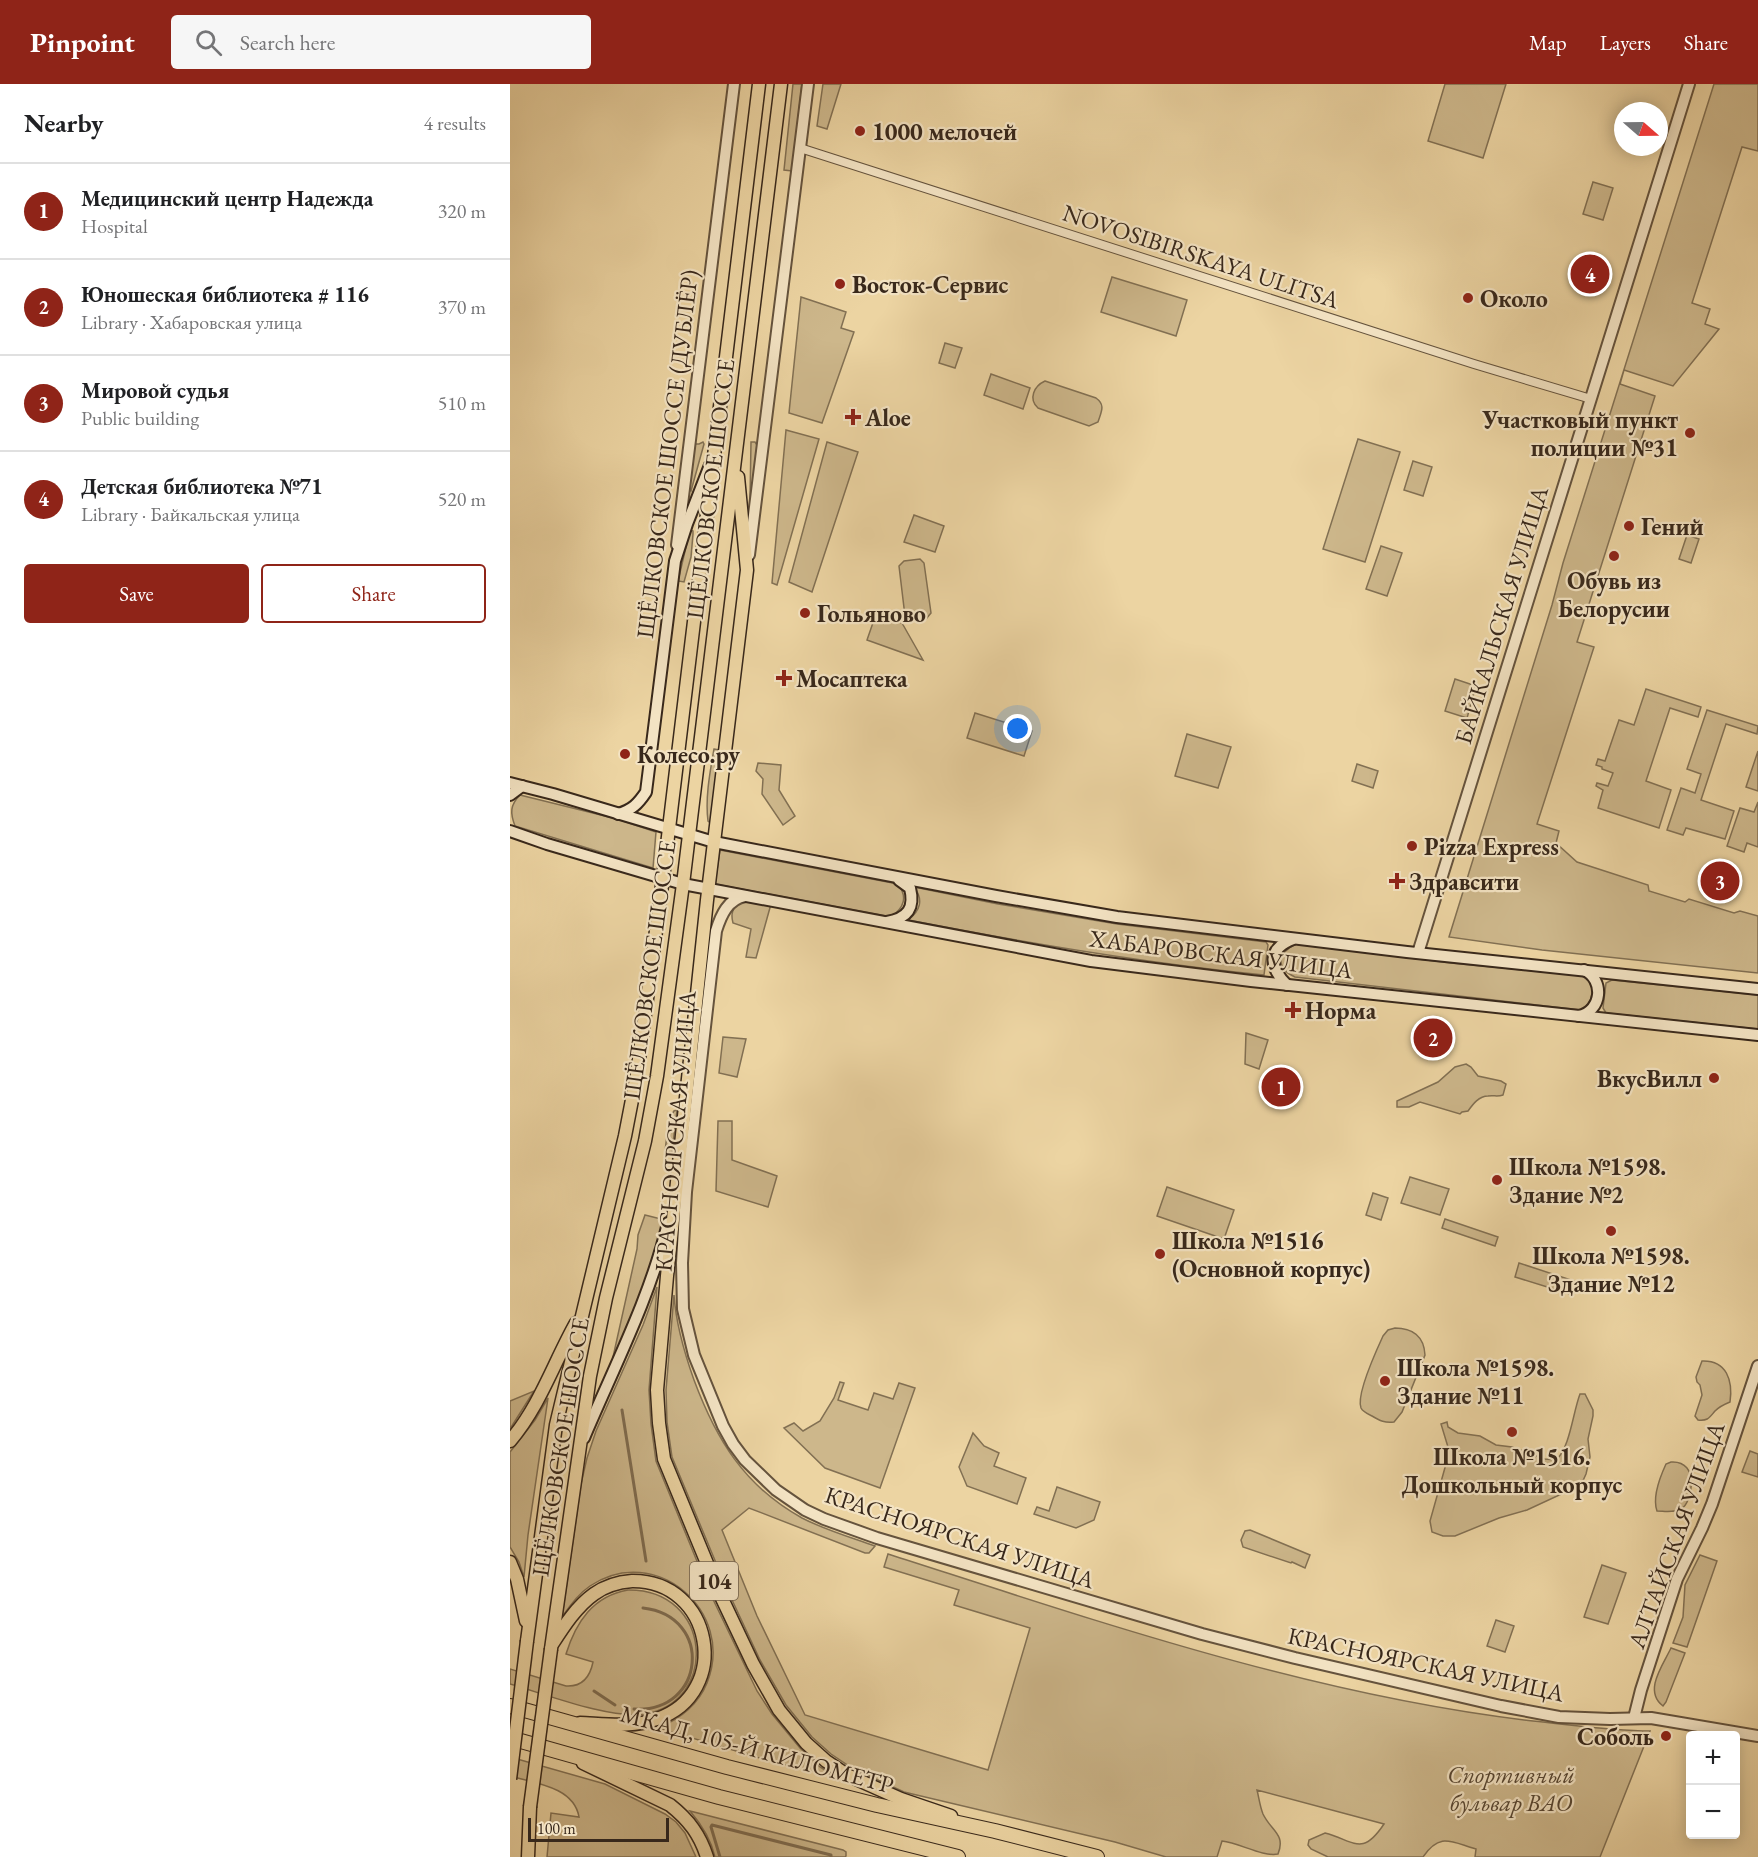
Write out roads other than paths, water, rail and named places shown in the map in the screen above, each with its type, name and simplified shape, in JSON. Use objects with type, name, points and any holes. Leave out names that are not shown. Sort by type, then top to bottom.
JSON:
[{"type":"highway","name":"МКАД, 105-Й КИЛОМЕТР","points":[[510,1706],[727,1767],[1097,1857]]},
{"type":"highway","points":[[510,1738],[719,1797],[958,1857]]},
{"type":"main road","name":"ЩЁЛКОВСКОЕ ШОССЕ","points":[[510,1779],[556,1425],[631,1105],[663,878],[759,84]]},
{"type":"main road","name":"ЩЁЛКОВСКОЕ ШОССЕ","points":[[529,1853],[530,1807],[577,1454],[606,1298],[652,1109],[683,884],[781,84]]},
{"type":"main road","points":[[675,1195],[708,889],[747,570],[736,454]]},
{"type":"main road","name":"104","points":[[675,1195],[657,1390],[664,1459],[718,1590],[753,1664],[779,1710],[806,1743],[826,1761],[847,1775],[901,1800],[995,1831]]},
{"type":"main road","points":[[510,1441],[541,1395],[562,1347],[582,1311]]},
{"type":"main road","points":[[510,1562],[523,1603],[527,1638]]},
{"type":"main road","points":[[551,1648],[564,1626],[586,1600],[605,1587],[627,1581],[650,1583],[672,1592],[696,1617],[704,1638],[705,1661],[698,1683],[685,1702],[676,1710],[644,1723],[569,1722]]},
{"type":"main road","points":[[560,1752],[670,1805],[693,1827],[706,1857]]},
{"type":"street","name":"ЩЁЛКОВСКОЕ ШОССЕ (ДУБЛЁР)","points":[[618,814],[630,811],[646,792],[734,84]]},
{"type":"street","points":[[747,570],[808,84]]},
{"type":"street","name":"БАЙКАЛЬСКАЯ УЛИЦА","points":[[1418,952],[1689,84]]},
{"type":"street","name":"NOVOSIBIRSKAYA ULITSA","points":[[800,148],[1481,366],[1591,399]]},
{"type":"street","points":[[675,561],[715,451]]},
{"type":"street","name":"ХАБАРОВСКАЯ УЛИЦА","points":[[510,783],[714,842],[1117,917],[1293,939],[1758,988]]},
{"type":"street","points":[[510,795],[522,786]]},
{"type":"street","name":"ХАБАРОВСКАЯ УЛИЦА","points":[[510,831],[683,884],[1091,961],[1287,985],[1758,1035]]},
{"type":"street","points":[[884,923],[902,917],[912,904],[910,888],[892,876]]},
{"type":"street","name":"КРАСНОЯРСКАЯ УЛИЦА","points":[[745,896],[735,898],[730,903],[716,931],[686,1192],[682,1263],[683,1309],[694,1355],[714,1408],[733,1444],[762,1477],[793,1502],[824,1519],[878,1538],[1210,1636],[1295,1658],[1531,1712],[1559,1717],[1634,1718],[1681,1722],[1758,1736]]},
{"type":"street","points":[[1287,985],[1277,975],[1273,966],[1274,954],[1281,944],[1293,939]]},
{"type":"street","points":[[1579,1016],[1593,1009],[1598,992],[1595,978],[1584,970]]},
{"type":"street","points":[[577,1454],[654,1273],[675,1195]]},
{"type":"street","name":"АЛТАЙСКАЯ УЛИЦА","points":[[1634,1718],[1677,1578],[1712,1504],[1758,1366]]},
{"type":"waterway","points":[[622,1410],[646,1561]]},
{"type":"waterway","points":[[634,1709],[658,1706],[676,1696],[687,1681],[692,1663],[690,1645],[682,1628],[666,1615],[643,1608]]},
{"type":"waterway","points":[[594,1691],[615,1705]]},
{"type":"waterway","points":[[720,1857],[712,1825],[831,1855],[831,1857]]},
{"type":"place","name":"1000 мелочей","points":[[860,131]]},
{"type":"place","name":"Детская библиотека №71","points":[[1590,274]]},
{"type":"place","name":"Восток-Сервис","points":[[840,284]]},
{"type":"place","name":"Около","points":[[1468,298]]},
{"type":"place","name":"Aloe","points":[[853,417]]},
{"type":"place","name":"Участковый пункт полиции №31","points":[[1690,433]]},
{"type":"place","name":"Гений","points":[[1629,526]]},
{"type":"place","name":"Обувь из Белорусии","points":[[1614,556]]},
{"type":"place","name":"Гольяново","points":[[805,613]]},
{"type":"place","name":"Мосаптека","points":[[784,678]]},
{"type":"place","name":"Колесо.ру","points":[[625,754]]},
{"type":"place","name":"Pizza Express","points":[[1412,846]]},
{"type":"place","name":"Здравсити","points":[[1397,881]]},
{"type":"place","name":"Мировой судья","points":[[1720,881]]},
{"type":"place","name":"Норма","points":[[1293,1010]]},
{"type":"place","name":"Юношеская библиотека # 116","points":[[1433,1038]]},
{"type":"place","name":"ВкусВилл","points":[[1714,1078]]},
{"type":"place","name":"Медицинский центр Надежда","points":[[1281,1087]]},
{"type":"place","name":"Школа №1598. Здание №2","points":[[1497,1180]]},
{"type":"place","name":"Школа №1598. Здание №12","points":[[1611,1231]]},
{"type":"place","name":"Школа №1516 (Основной корпус)","points":[[1160,1254]]},
{"type":"place","name":"Школа №1598. Здание №11","points":[[1385,1381]]},
{"type":"place","name":"Школа №1516. Дошкольный корпус","points":[[1512,1432]]},
{"type":"place","name":"Соболь","points":[[1666,1736]]},
{"type":"park label","name":"Спортивный бульвар ВАО","points":[[1511,1788]]}]
